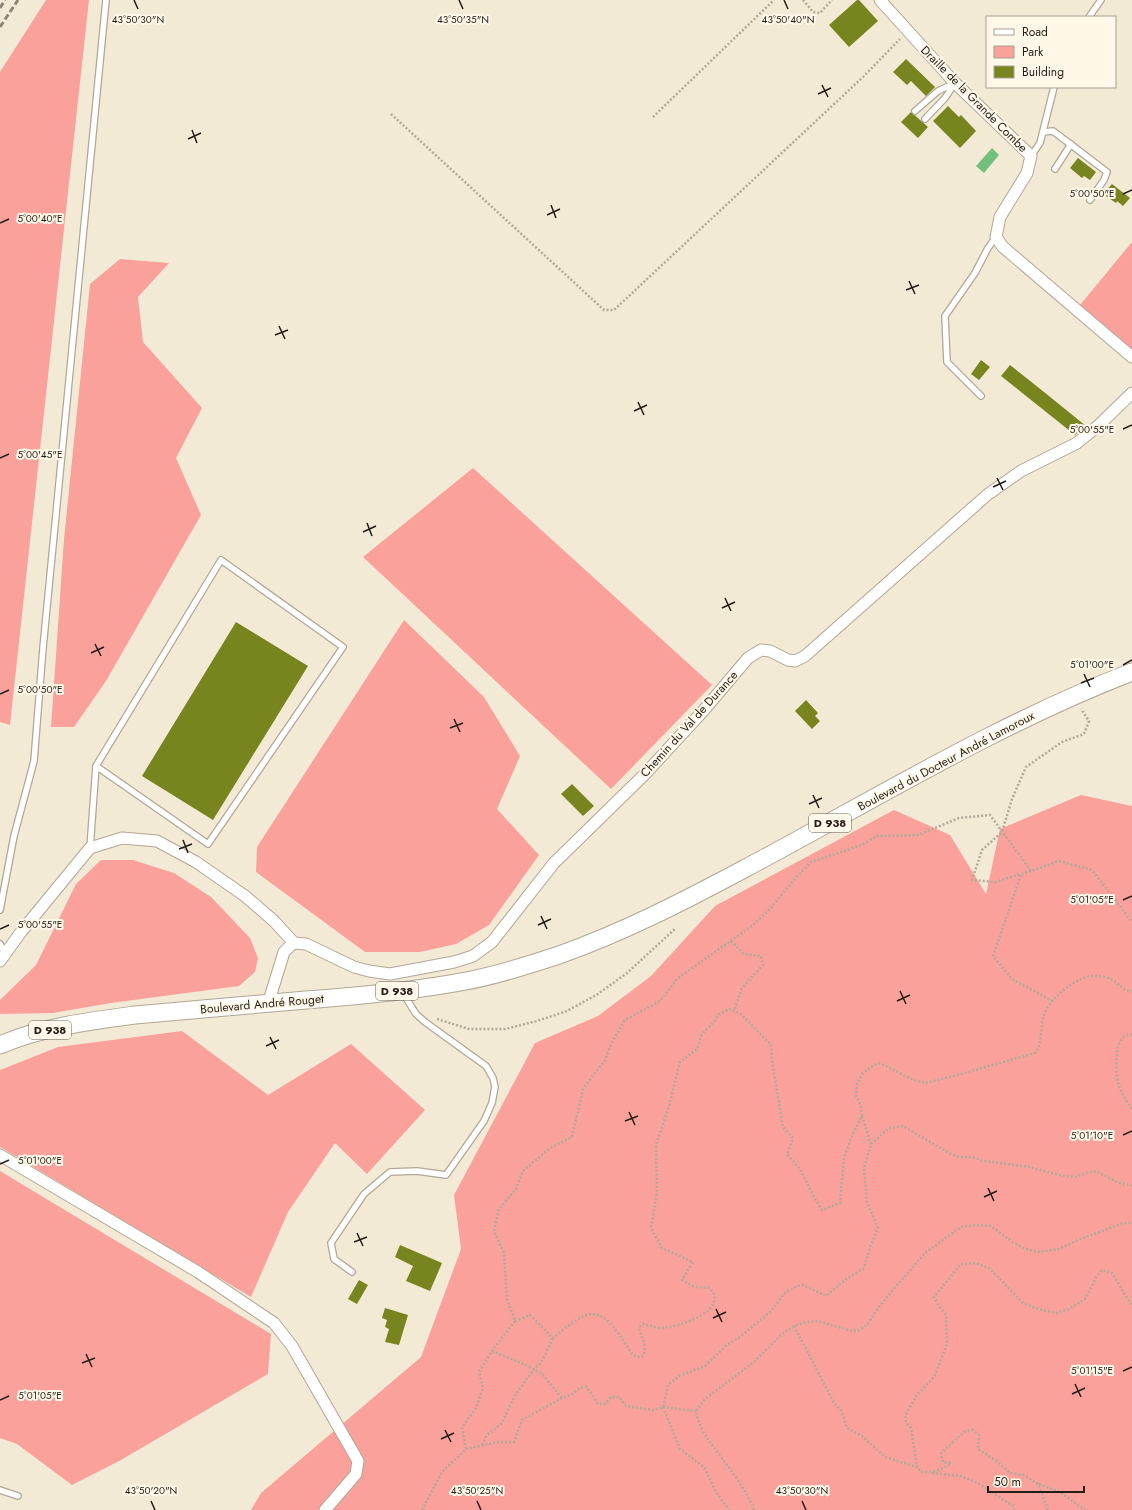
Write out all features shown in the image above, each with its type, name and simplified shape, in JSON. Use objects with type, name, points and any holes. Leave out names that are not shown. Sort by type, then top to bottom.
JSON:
[{"type":"main road","name":"Boulevard du Docteur André Lamoroux","points":[[524,966],[599,940],[670,908],[1001,731],[1073,696],[1132,672]]},
{"type":"main road","name":"Boulevard André Rouget","points":[[0,1045],[35,1033],[102,1019],[402,991],[470,981],[524,966]]},
{"type":"street","name":"Draille de la Grande Combe","points":[[880,0],[955,83],[1031,156],[1027,173],[1000,217],[996,237]]},
{"type":"street","points":[[996,237],[1003,247],[1132,357]]},
{"type":"street","name":"Chemin du Val de Durance","points":[[294,943],[306,944],[354,967],[390,974],[454,962],[473,956],[492,942],[554,863],[645,774],[704,710],[748,658],[761,650],[770,651],[788,660],[796,661],[805,656],[954,525],[987,494],[1021,471],[1076,443],[1099,425],[1132,393]]},
{"type":"street","points":[[2,953],[90,848],[122,838],[157,841],[196,862],[244,896],[274,921],[294,943],[284,952],[268,1004]]},
{"type":"street","points":[[0,1155],[198,1272],[274,1324],[292,1346],[358,1461],[356,1474],[325,1510]]},
{"type":"lane","points":[[0,910],[14,836],[34,761],[43,648],[106,0]]},
{"type":"lane","points":[[1090,16],[1102,0]]},
{"type":"lane","points":[[915,111],[938,91],[955,83]]},
{"type":"lane","points":[[925,119],[945,98],[955,83]]},
{"type":"lane","points":[[1031,156],[1040,143],[1054,88]]},
{"type":"lane","points":[[1043,132],[1053,132],[1107,172],[1104,180],[1090,200]]},
{"type":"lane","points":[[1056,169],[1071,144]]},
{"type":"lane","points":[[981,396],[946,362],[945,316],[976,273],[988,248],[996,237]]},
{"type":"lane","points":[[90,848],[96,766],[221,560],[343,647],[208,844],[96,766]]},
{"type":"lane","points":[[352,1272],[334,1259],[331,1243],[364,1194],[390,1172],[417,1171],[446,1175],[484,1121],[492,1103],[495,1088],[493,1078],[486,1066],[416,1014],[402,991]]},
{"type":"lane","points":[[0,1490],[18,1496]]},
{"type":"path","points":[[653,117],[774,0]]},
{"type":"path","points":[[804,0],[813,12],[820,13],[832,0]]},
{"type":"path","points":[[391,114],[604,310],[614,310],[863,77],[908,31]]},
{"type":"path","points":[[1073,696],[1089,721],[1084,734],[1062,742],[1026,767],[1012,799],[1002,832],[982,850],[972,880],[995,882],[1059,861],[1092,870],[1132,922]]},
{"type":"path","points":[[515,1321],[507,1300],[504,1253],[494,1231],[499,1209],[516,1189],[523,1171],[550,1148],[572,1137],[583,1089],[605,1060],[612,1042],[625,1020],[660,1001],[678,978],[753,925],[771,908],[791,883],[811,862],[862,845],[877,836],[918,835],[959,818],[990,816],[1031,871]]},
{"type":"path","points":[[1022,874],[993,956],[1012,979],[1052,1001]]},
{"type":"path","points":[[416,1014],[469,1029],[505,1029],[537,1021],[567,1010],[598,994],[627,973],[676,928]]},
{"type":"path","points":[[731,941],[744,954],[761,956],[763,964],[742,988],[734,1011]]},
{"type":"path","points":[[871,1144],[862,1116],[861,1106],[856,1096],[857,1083],[862,1074],[870,1067],[878,1064],[886,1066],[913,1080],[926,1083],[961,1074],[1035,1052],[1040,1047],[1041,1026],[1045,1012],[1052,1001],[1062,991],[1080,978],[1095,975],[1111,979],[1122,988],[1132,991]]},
{"type":"path","points":[[482,1445],[487,1435],[502,1423],[514,1397],[534,1369],[541,1363],[553,1338],[585,1315],[598,1314],[606,1319],[633,1355],[642,1357],[646,1350],[640,1328],[642,1324],[660,1328],[685,1322],[706,1313],[712,1307],[715,1298],[713,1291],[708,1287],[695,1287],[682,1280],[693,1262],[662,1248],[651,1228],[657,1192],[656,1145],[669,1106],[680,1062],[697,1049],[702,1034],[714,1022],[719,1014],[730,1009],[742,1014],[771,1045],[783,1127],[793,1138],[787,1154],[800,1170],[822,1210],[840,1203],[844,1158],[852,1136],[862,1116]]},
{"type":"path","points":[[1132,1034],[1125,1036],[1119,1042],[1117,1060],[1119,1085],[1126,1101],[1132,1109]]},
{"type":"path","points":[[729,1510],[715,1490],[704,1467],[680,1449],[663,1407],[668,1384],[679,1376],[706,1366],[728,1344],[740,1337],[771,1311],[786,1292],[796,1286],[803,1285],[826,1296],[845,1280],[864,1268],[870,1247],[878,1228],[867,1202],[864,1168],[871,1144],[889,1128],[903,1126],[949,1153],[959,1157],[971,1157],[985,1161],[1029,1166],[1076,1177],[1096,1171],[1117,1182],[1132,1186]]},
{"type":"path","points":[[754,1510],[750,1500],[724,1460],[708,1442],[698,1421],[696,1412],[705,1399],[754,1362],[782,1334],[794,1326],[806,1322],[817,1321],[858,1331],[867,1325],[881,1304],[925,1253],[961,1227],[976,1225],[991,1226],[1014,1243],[1026,1249],[1038,1252],[1059,1249],[1123,1223],[1132,1223]]},
{"type":"path","points":[[1014,1510],[1013,1506],[978,1483],[961,1476],[921,1472],[917,1467],[911,1428],[906,1422],[905,1416],[917,1395],[934,1377],[947,1344],[946,1315],[938,1305],[934,1296],[961,1264],[975,1263],[989,1268],[1024,1304],[1042,1310],[1057,1313],[1069,1309],[1085,1299],[1097,1276],[1102,1270],[1112,1273],[1132,1306]]},
{"type":"path","points":[[466,1449],[462,1427],[476,1408],[482,1388],[479,1372],[492,1351],[515,1321],[530,1315],[553,1338]]},
{"type":"path","points":[[794,1326],[834,1403],[841,1410],[847,1428],[862,1436],[885,1457],[917,1467]]},
{"type":"path","points":[[492,1351],[542,1374],[562,1398]]},
{"type":"path","points":[[422,1510],[442,1472],[466,1449],[498,1442],[514,1442],[522,1420],[562,1398],[571,1395],[580,1388],[587,1387],[598,1404],[604,1404],[611,1397],[619,1397],[626,1406],[654,1410],[663,1407],[696,1412]]},
{"type":"path","points":[[930,1473],[951,1463],[943,1462],[941,1453],[964,1432],[974,1430],[979,1435],[978,1449],[998,1462],[1010,1473],[1024,1475],[1038,1484],[1060,1492],[1085,1510]]},
{"type":"path","points":[[1038,1484],[1048,1510]]},
{"type":"green space","points":[[46,0],[89,0],[10,725],[0,722],[0,72]]},
{"type":"green space","points":[[1132,242],[1132,350],[1080,305]]},
{"type":"green space","points":[[120,259],[169,263],[138,297],[143,342],[202,408],[176,458],[201,515],[106,681],[74,727],[51,727],[64,539],[90,284]]},
{"type":"green space","points":[[473,468],[712,685],[611,789],[363,557]]},
{"type":"green space","points":[[404,620],[484,697],[520,756],[497,809],[539,855],[489,925],[456,944],[420,952],[365,952],[256,872],[257,847]]},
{"type":"green space","points":[[1081,795],[1132,806],[1132,1510],[251,1510],[261,1493],[421,1357],[461,1249],[454,1195],[535,1043],[598,1016],[651,976],[715,906],[894,810],[950,835],[986,894],[1000,829]]},
{"type":"green space","points":[[101,860],[133,860],[174,873],[211,897],[250,938],[258,958],[255,972],[239,986],[111,1003],[53,1013],[0,1014],[0,1000],[36,965],[76,884]]},
{"type":"green space","points":[[182,1031],[268,1095],[351,1044],[425,1110],[367,1174],[335,1143],[288,1212],[251,1297],[0,1147],[0,1070],[58,1047]]},
{"type":"green space","points":[[0,1171],[271,1334],[268,1374],[121,1460],[72,1485],[17,1444],[0,1438]]},
{"type":"shaded area","points":[[992,148],[999,155],[984,173],[976,166]]},
{"type":"building","points":[[857,0],[859,0],[878,21],[849,47],[829,25]]},
{"type":"building","points":[[906,59],[935,87],[926,96],[911,81],[907,85],[893,72]]},
{"type":"building","points":[[948,106],[959,117],[961,115],[976,131],[960,148],[933,121]]},
{"type":"building","points":[[911,112],[928,127],[918,138],[901,122]]},
{"type":"building","points":[[1078,158],[1096,172],[1090,180],[1084,176],[1082,178],[1070,168]]},
{"type":"building","points":[[1112,184],[1130,198],[1123,206],[1117,201],[1116,203],[1103,194]]},
{"type":"building","points":[[981,360],[990,367],[979,380],[971,374]]},
{"type":"building","points":[[1010,365],[1086,426],[1075,435],[1001,376]]},
{"type":"building","points":[[236,622],[308,666],[213,820],[142,776]]},
{"type":"building","points":[[806,700],[818,713],[815,716],[820,721],[812,729],[795,711]]},
{"type":"building","points":[[572,784],[594,806],[583,816],[561,794]]},
{"type":"building","points":[[400,1245],[442,1263],[430,1291],[406,1281],[413,1266],[395,1257]]},
{"type":"building","points":[[359,1280],[368,1285],[357,1304],[348,1299]]},
{"type":"building","points":[[385,1308],[408,1315],[399,1345],[385,1342],[389,1329],[385,1327],[387,1320],[382,1318]]},
{"type":"railway","points":[[0,8],[5,0]]},
{"type":"railway","points":[[0,27],[18,0]]}]
